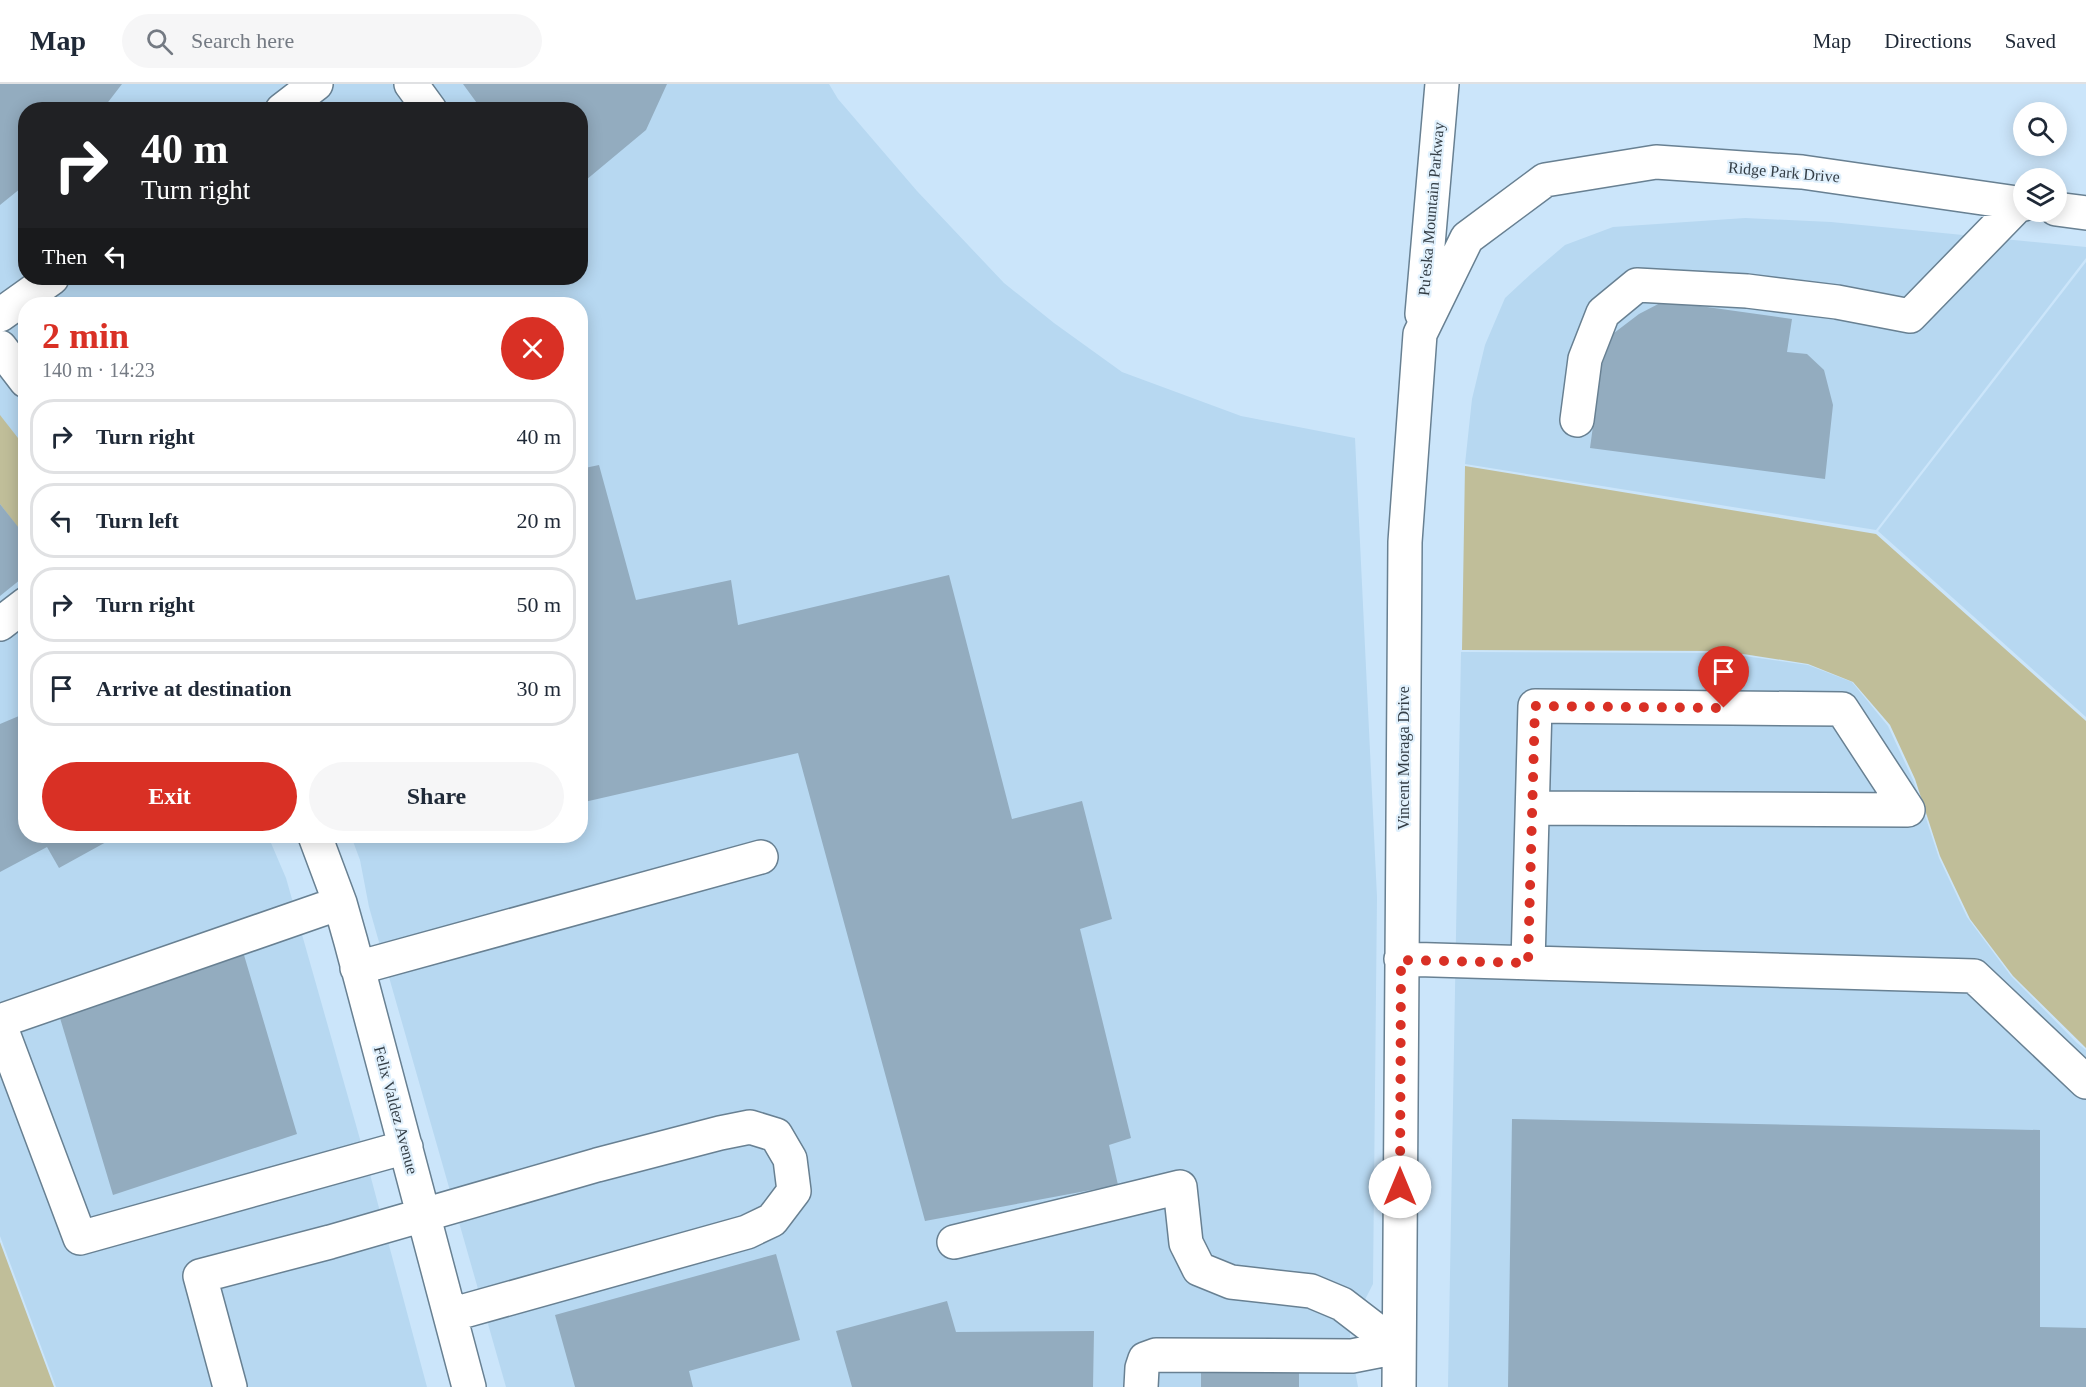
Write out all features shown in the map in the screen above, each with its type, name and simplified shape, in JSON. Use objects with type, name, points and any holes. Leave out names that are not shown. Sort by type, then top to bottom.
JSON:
[{"type":"street","points":[[292,102],[316,84]]},
{"type":"street","points":[[411,84],[424,102]]},
{"type":"street","name":"Pu'eska Mountain Parkway","points":[[1420,334],[1442,84]]},
{"type":"street","name":"Ridge Park Drive","points":[[1545,180],[1656,162],[1802,171],[2013,203]]},
{"type":"street","name":"Vincent Moraga Drive","points":[[1399,1387],[1405,543],[1420,334],[1467,238],[1545,180]]},
{"type":"street","points":[[2067,210],[2086,213]]},
{"type":"street","points":[[1577,420],[1585,359],[1603,313],[1637,285],[1747,291],[1837,302],[1910,316],[2013,213]]},
{"type":"street","points":[[25,297],[42,285]]},
{"type":"street","points":[[0,315],[18,302]]},
{"type":"street","points":[[0,347],[18,371]]},
{"type":"street","points":[[0,624],[18,610]]},
{"type":"street","points":[[1528,963],[1535,706],[1842,709],[1908,810],[1533,808]]},
{"type":"street","name":"Felix Valdez Avenue","points":[[318,843],[340,903],[469,1387]]},
{"type":"street","points":[[357,968],[761,856]]},
{"type":"street","points":[[340,903],[0,1023],[80,1238],[406,1147]]},
{"type":"street","points":[[1401,960],[1974,976],[2086,1082]]},
{"type":"street","points":[[230,1387],[200,1276],[424,1216],[597,1165],[750,1127],[776,1135],[790,1159],[794,1191],[772,1220],[747,1232],[450,1315]]},
{"type":"street","points":[[954,1242],[1180,1187],[1186,1243],[1199,1269],[1231,1282],[1311,1291],[1342,1304],[1398,1347]]},
{"type":"street","points":[[1141,1387],[1145,1359],[1156,1356],[1352,1356],[1398,1347]]},
{"type":"shaded area","points":[[0,84],[829,84],[838,99],[917,191],[1004,283],[1054,323],[1122,372],[1241,416],[1355,438],[1377,897],[1373,1284],[1350,1329],[1350,1343],[1358,1387],[506,1387],[369,907],[360,860],[354,843],[588,843],[588,297],[18,297],[18,843],[271,843],[286,878],[371,1178],[427,1387],[56,1387],[0,1236]]},
{"type":"shaded area","points":[[1745,218],[1831,222],[2086,247],[2086,258],[1876,530],[1465,464],[1472,399],[1485,345],[1505,298],[1531,274],[1565,245],[1613,227]]},
{"type":"shaded area","points":[[2086,262],[2086,717],[1878,531]]},
{"type":"shaded area","points":[[0,415],[18,438],[18,528],[0,504]]},
{"type":"shaded area","points":[[1465,466],[1876,534],[2086,721],[2086,1048],[2013,976],[1970,919],[1940,856],[1915,779],[1890,725],[1853,682],[1808,664],[1724,651],[1462,650]]},
{"type":"shaded area","points":[[1461,652],[1723,653],[1808,665],[1852,682],[1888,726],[1914,782],[1939,858],[1967,917],[2011,976],[2086,1050],[2086,1387],[1448,1387]]},
{"type":"shaded area","points":[[0,1242],[54,1387],[0,1387]]},
{"type":"building","points":[[0,84],[122,84],[108,102],[18,102],[18,190],[0,205]]},
{"type":"building","points":[[463,84],[667,84],[646,130],[588,178],[588,102],[476,102]]},
{"type":"building","points":[[1664,301],[1792,319],[1787,352],[1807,354],[1824,370],[1833,405],[1825,479],[1590,448],[1601,367],[1614,333],[1639,314]]},
{"type":"building","points":[[599,465],[636,600],[731,580],[738,625],[949,575],[1012,819],[1082,801],[1112,919],[1080,929],[1131,1138],[1109,1145],[1118,1185],[925,1221],[798,753],[588,801],[588,467]]},
{"type":"building","points":[[0,504],[18,527],[18,581],[0,596]]},
{"type":"building","points":[[18,716],[18,843],[104,843],[59,868],[47,847],[0,872],[0,724]]},
{"type":"building","points":[[244,955],[297,1134],[113,1195],[60,1018]]},
{"type":"building","points":[[1512,1119],[2040,1130],[2040,1327],[2086,1328],[2086,1387],[1508,1387]]},
{"type":"building","points":[[776,1254],[800,1340],[689,1371],[693,1387],[575,1387],[555,1315]]},
{"type":"building","points":[[947,1301],[956,1332],[1094,1331],[1093,1387],[852,1387],[836,1331]]},
{"type":"building","points":[[1201,1369],[1299,1371],[1299,1387],[1201,1387]]},
{"type":"route","points":[[1400,1187],[1401,960],[1528,963],[1535,706],[1724,708]]}]
